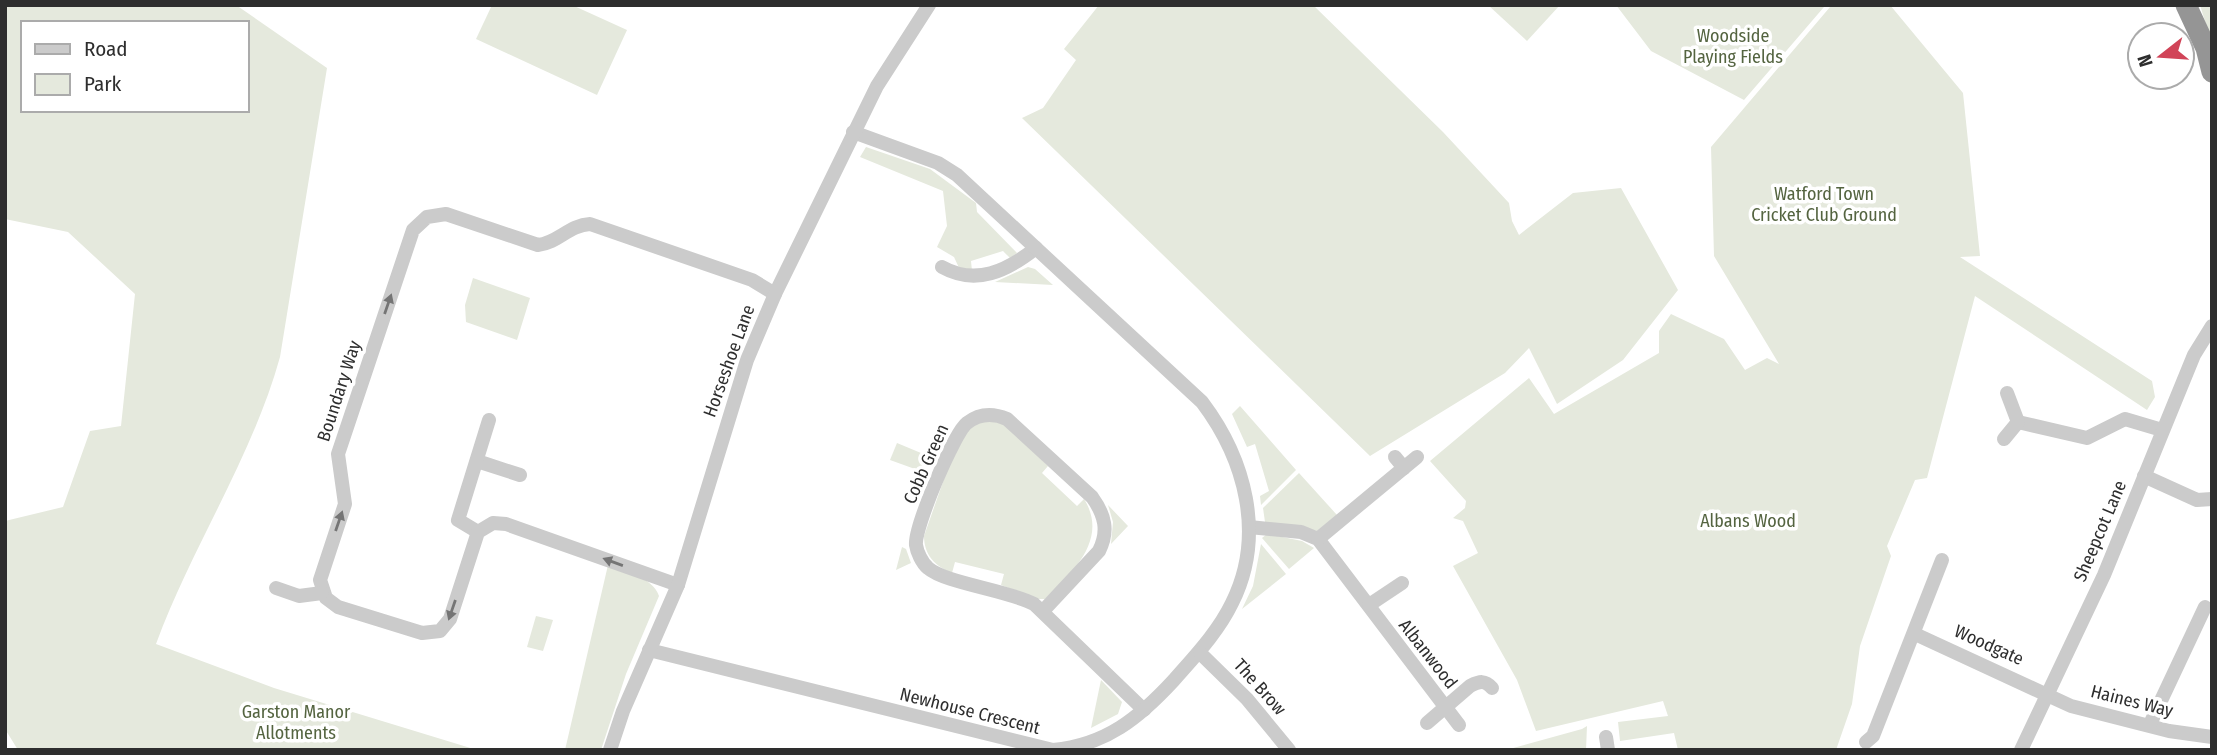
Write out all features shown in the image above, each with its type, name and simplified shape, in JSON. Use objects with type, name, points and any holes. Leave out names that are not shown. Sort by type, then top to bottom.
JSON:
[{"type":"highway","points":[[2186,5],[2206,48],[2212,72]]},
{"type":"street","name":"Horseshoe Lane","points":[[610,750],[677,586],[747,360],[775,294],[877,86],[929,5]]},
{"type":"street","name":"Newhouse Crescent","points":[[649,650],[1053,750],[1087,745],[1100,740],[1119,730],[1144,710],[1200,653],[1233,603],[1241,578],[1249,527],[1241,474],[1231,447],[1202,402],[957,175],[938,163],[853,132]]},
{"type":"street","name":"Boundary Way","points":[[323,593],[322,569],[345,503],[338,454],[413,230],[419,222],[427,217],[446,214],[538,245],[553,242],[575,227],[590,225],[733,273],[775,294]]},
{"type":"street","points":[[942,267],[959,276],[986,276],[1014,264],[1035,248]]},
{"type":"street","name":"Sheepcot Lane","points":[[2021,750],[2104,575],[2194,355],[2212,326]]},
{"type":"street","points":[[2007,393],[2018,422]]},
{"type":"street","name":"Cobb Green","points":[[1043,611],[1099,551],[1105,540],[1102,511],[1092,497],[1007,419],[997,415],[975,418],[958,431],[916,535],[916,547],[928,568],[1017,595],[1043,611],[1144,710]]},
{"type":"street","points":[[2018,422],[2082,438],[2093,436],[2125,419],[2162,430]]},
{"type":"street","points":[[478,532],[458,520],[489,420]]},
{"type":"street","points":[[2004,439],[2018,422]]},
{"type":"street","points":[[1249,527],[1301,532],[1318,539],[1400,462],[1418,457]]},
{"type":"street","points":[[477,461],[520,475]]},
{"type":"street","points":[[2144,476],[2197,500],[2212,499]]},
{"type":"street","points":[[276,588],[299,596],[323,593],[338,607],[422,633],[440,631],[450,619],[478,532],[493,523],[506,524],[677,586]]},
{"type":"street","name":"Albanwood","points":[[1318,539],[1459,725]]},
{"type":"street","points":[[1866,742],[1873,736],[1942,560]]},
{"type":"street","points":[[1369,605],[1402,583]]},
{"type":"street","points":[[2150,724],[2204,607]]},
{"type":"street","name":"Woodgate","points":[[1915,634],[2029,684],[2046,695]]},
{"type":"street","name":"The Brow","points":[[1200,653],[1247,699],[1289,750]]},
{"type":"street","points":[[1427,723],[1479,681],[1487,682],[1492,688]]},
{"type":"street","name":"Haines Way","points":[[2046,695],[2071,706],[2150,724],[2169,732],[2212,737]]},
{"type":"green space","name":"Garston Manor Allotments","points":[[5,5],[236,5],[327,68],[280,357],[254,431],[156,644],[274,688],[477,750],[18,750],[5,729],[5,521],[63,507],[90,431],[121,426],[135,294],[68,232],[5,219]]},
{"type":"green space","points":[[492,5],[572,5],[627,30],[597,95],[476,39]]},
{"type":"green space","points":[[1099,5],[1313,5],[1443,132],[1509,203],[1512,221],[1519,235],[1573,193],[1621,188],[1678,290],[1623,360],[1557,404],[1529,348],[1505,373],[1370,456],[1022,118],[1043,108],[1076,60],[1064,49]]},
{"type":"green space","points":[[1488,5],[1560,5],[1527,41]]},
{"type":"green space","points":[[1616,5],[1890,5],[1963,93],[1980,256],[1960,257],[2152,381],[2155,397],[2147,410],[1975,296],[1927,478],[1915,480],[1887,546],[1891,556],[1860,646],[1852,704],[1836,750],[1678,750],[1674,733],[1620,741],[1618,722],[1668,716],[1663,701],[1536,731],[1517,680],[1453,566],[1478,553],[1463,521],[1453,518],[1465,508],[1466,501],[1430,461],[1529,378],[1554,414],[1659,353],[1659,331],[1671,314],[1724,339],[1745,370],[1767,358],[1779,364],[1714,256],[1711,147],[1830,7],[1824,7],[1744,100],[1651,51]]},
{"type":"green space","points":[[2200,5],[2212,5],[2212,44]]},
{"type":"green space","points":[[866,147],[930,169],[976,203],[977,212],[1017,253],[1010,258],[1003,251],[971,261],[972,271],[960,270],[954,257],[937,247],[947,226],[943,191],[860,157]]},
{"type":"green space","points":[[1028,267],[1035,269],[1053,285],[995,282]]},
{"type":"green space","points":[[473,278],[530,298],[517,340],[466,322],[465,305]]},
{"type":"green space","points":[[1240,406],[1296,470],[1261,505],[1260,496],[1269,491],[1255,444],[1247,447],[1232,414]]},
{"type":"green space","points":[[976,421],[1001,421],[1048,466],[1042,473],[1077,506],[1084,499],[1091,514],[1090,541],[1084,554],[1066,578],[1045,599],[1036,599],[1001,585],[1004,574],[955,562],[952,573],[940,567],[926,549],[924,536],[957,442]]},
{"type":"green space","points":[[897,443],[933,458],[926,473],[890,460]]},
{"type":"green space","points":[[1299,473],[1337,515],[1317,531],[1265,522],[1263,508]]},
{"type":"green space","points":[[1108,505],[1128,526],[1111,544],[1113,522]]},
{"type":"green space","points":[[1267,534],[1302,541],[1314,548],[1289,569],[1262,538]]},
{"type":"green space","points":[[1261,544],[1286,574],[1242,609],[1253,586]]},
{"type":"green space","points":[[902,547],[906,549],[911,563],[896,570]]},
{"type":"green space","points":[[608,565],[645,580],[659,596],[626,674],[601,750],[565,750]]},
{"type":"green space","points":[[536,616],[553,620],[543,651],[527,647]]},
{"type":"green space","points":[[1101,680],[1122,702],[1118,714],[1091,728]]},
{"type":"green space","points":[[1587,726],[1586,750],[1506,750],[1582,729]]},
{"type":"park label","name":"Woodside Playing Fields","points":[[1733,46]]},
{"type":"park label","name":"Watford Town Cricket Club Ground","points":[[1824,204]]},
{"type":"park label","name":"Albans Wood","points":[[1748,521]]}]
